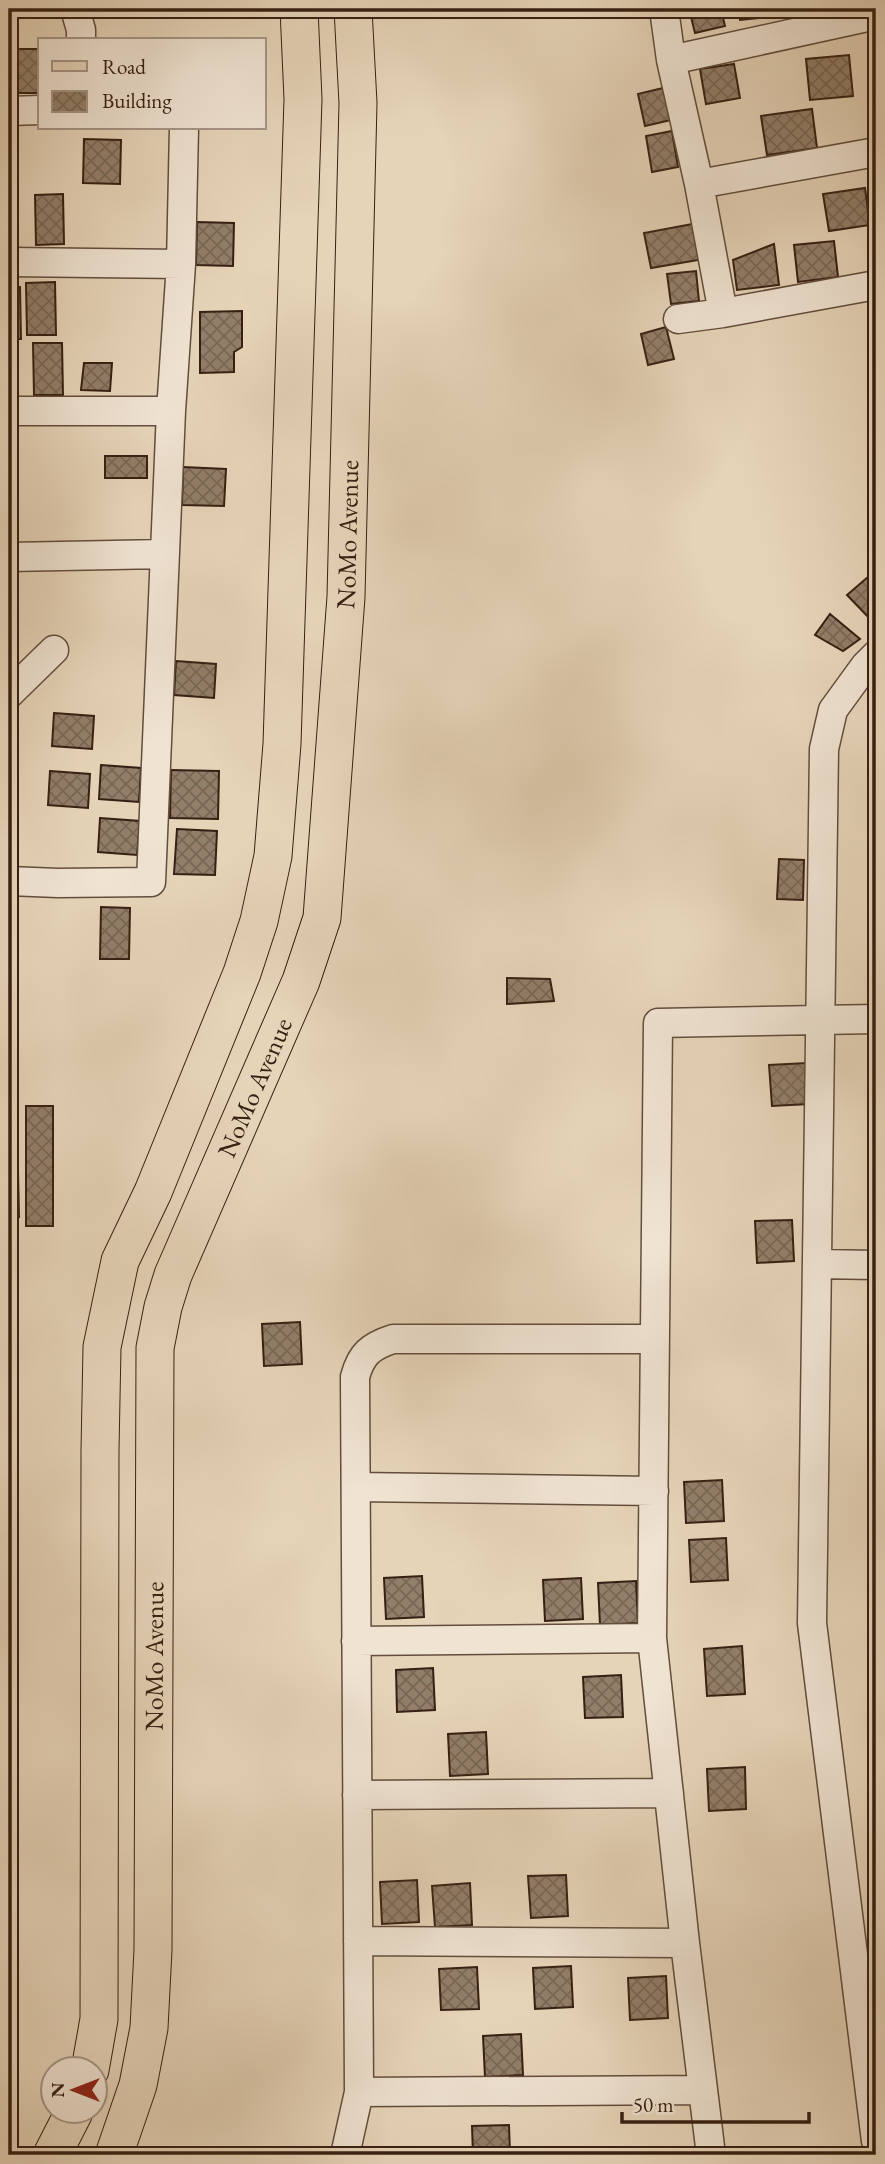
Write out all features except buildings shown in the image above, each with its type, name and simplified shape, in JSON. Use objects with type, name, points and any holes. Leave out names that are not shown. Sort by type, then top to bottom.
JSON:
[{"type":"main road","name":"NoMo Avenue","points":[[92,2056],[99,2019],[102,1346],[120,1261],[153,1192],[242,973],[259,920],[272,856],[282,744],[303,99],[299,9]]},
{"type":"main road","name":"NoMo Avenue","points":[[114,2155],[128,2119],[149,2028],[153,1950],[155,1348],[173,1275],[301,981],[322,918],[346,597],[358,103],[353,9]]},
{"type":"main road","points":[[52,2155],[67,2126]]},
{"type":"street","points":[[663,9],[723,313]]},
{"type":"street","points":[[671,60],[876,15]]},
{"type":"street","points":[[9,111],[38,110]]},
{"type":"street","points":[[9,881],[151,882],[164,554],[181,264],[184,130]]},
{"type":"street","points":[[699,184],[876,152]]},
{"type":"street","points":[[9,262],[181,264]]},
{"type":"street","points":[[678,319],[876,285]]},
{"type":"street","points":[[9,411],[171,411]]},
{"type":"street","points":[[9,557],[164,554]]},
{"type":"street","points":[[9,694],[54,650]]},
{"type":"street","points":[[876,655],[834,710],[824,749],[812,1623],[876,2141]]},
{"type":"street","points":[[711,2155],[652,1639],[658,1023],[876,1019]]},
{"type":"street","points":[[817,1264],[876,1265]]},
{"type":"street","points":[[345,2155],[359,2092],[355,1377],[359,1364],[366,1352],[393,1339],[655,1339]]},
{"type":"street","points":[[356,1487],[654,1491]]},
{"type":"street","points":[[356,1641],[652,1639]]},
{"type":"street","points":[[357,1795],[669,1793]]},
{"type":"street","points":[[358,1941],[685,1943]]},
{"type":"street","points":[[359,2092],[703,2090]]}]
